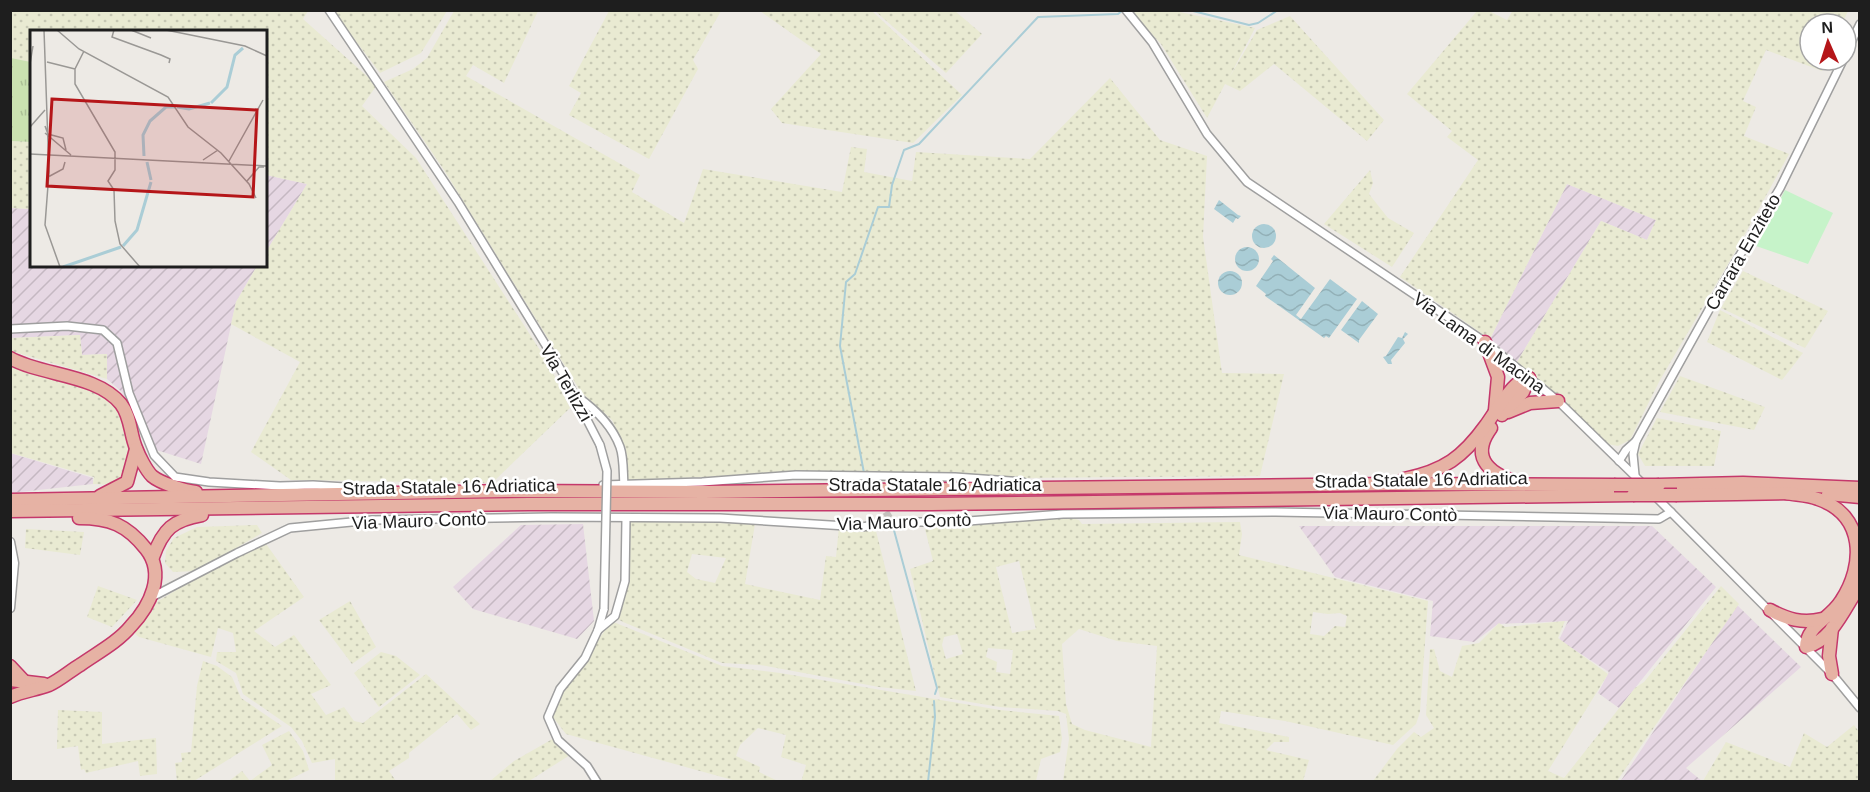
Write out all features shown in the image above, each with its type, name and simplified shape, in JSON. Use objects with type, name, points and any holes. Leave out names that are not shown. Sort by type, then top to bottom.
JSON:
[{"type":"highway","points":[[1485,342],[1498,377],[1496,415],[1485,436],[1481,453],[1488,468],[1500,476],[1526,485]]},
{"type":"highway","points":[[12,359],[92,384],[109,393],[121,404],[128,417],[136,449],[153,476],[185,491],[278,496]]},
{"type":"highway","points":[[1377,484],[1429,473],[1450,463],[1468,449],[1496,415],[1523,392],[1529,378]]},
{"type":"highway","points":[[1496,415],[1530,403],[1558,401]]},
{"type":"highway","points":[[68,499],[103,496],[127,482],[136,449]]},
{"type":"highway","name":"Strada Statale 16 Adriatica","points":[[10,500],[507,491],[704,492],[1377,484],[1743,483],[1860,488]]},
{"type":"highway","points":[[1786,493],[1817,498],[1834,507],[1847,518],[1857,545],[1858,561],[1854,576],[1841,602],[1817,644],[1806,646]]},
{"type":"highway","name":"Strada Statale 16 Adriatica","points":[[10,512],[529,504],[932,504],[1786,493],[1860,497]]},
{"type":"highway","points":[[10,681],[17,689],[35,690],[51,684],[100,651],[131,627],[152,597],[156,574],[153,557],[160,537],[183,518],[241,508]]},
{"type":"highway","points":[[25,511],[37,517],[105,519],[125,526],[153,557]]},
{"type":"highway","points":[[1832,674],[1829,656],[1829,623],[1860,585]]},
{"type":"highway","points":[[1770,610],[1788,619],[1829,623]]},
{"type":"highway","points":[[10,666],[17,689]]},
{"type":"street","name":"Via Terlizzi","points":[[329,10],[458,202],[576,395],[600,445],[607,471],[604,609],[598,630],[585,658],[560,689],[548,717],[558,740],[587,766],[597,782]]},
{"type":"street","name":"Via Lama di Macina","points":[[1126,10],[1152,42],[1207,134],[1247,182],[1485,342],[1558,401],[1806,646],[1860,708]]},
{"type":"street","name":"Carrara Enziteto","points":[[1622,463],[1780,188],[1837,72]]},
{"type":"street","points":[[10,329],[67,326],[103,330],[117,343],[129,393],[153,455],[175,477],[209,482],[358,488],[624,485],[796,475],[955,477],[1015,482],[1290,480]]},
{"type":"street","points":[[576,395],[598,412],[608,424],[621,448],[624,485]]},
{"type":"street","points":[[1609,450],[1629,452],[1636,477]]},
{"type":"street","name":"Via Mauro Contò","points":[[152,597],[290,528],[372,520],[551,517],[720,518],[862,526],[892,522],[955,522],[1063,514],[1276,512],[1659,519],[1671,512]]},
{"type":"street","points":[[598,630],[615,616],[625,580],[626,519]]},
{"type":"street","points":[[10,542],[14,563],[10,608]]},
{"type":"shaded area","points":[[267,175],[307,184],[267,250]]},
{"type":"shaded area","points":[[1567,184],[1656,220],[1647,240],[1601,221],[1517,362],[1490,339]]},
{"type":"shaded area","points":[[10,208],[30,209],[30,267],[256,267],[236,302],[201,464],[150,448],[122,392],[107,379],[107,354],[82,355],[80,335],[11,338]]},
{"type":"shaded area","points":[[10,453],[93,478],[93,484],[11,493]]},
{"type":"shaded area","points":[[583,524],[594,621],[577,639],[473,609],[453,587],[521,525]]},
{"type":"shaded area","points":[[1299,526],[1652,526],[1716,587],[1619,708],[1598,693],[1609,672],[1559,640],[1568,621],[1498,624],[1474,642],[1430,636],[1433,601],[1335,577]]},
{"type":"shaded area","points":[[1737,605],[1801,667],[1686,768],[1702,781],[1620,782]]},
{"type":"green space","points":[[1513,10],[1848,11],[1798,12],[1798,62],[1766,50],[1743,101],[1756,107],[1744,136],[1789,154],[1660,380],[1630,440],[1618,446],[1607,444],[1517,362],[1601,221],[1647,240],[1656,220],[1567,184],[1490,339],[1400,277],[1478,160],[1447,137],[1452,131],[1407,94],[1477,11],[1489,11],[1507,20]]},
{"type":"green space","points":[[10,11],[308,11],[303,19],[377,85],[362,106],[416,158],[547,361],[570,408],[492,483],[291,480],[251,452],[300,362],[231,324],[236,302],[256,267],[267,267],[267,250],[307,184],[267,175],[267,30],[30,30],[30,62],[11,58]]},
{"type":"green space","points":[[333,11],[447,11],[421,53],[380,73]]},
{"type":"green space","points":[[454,11],[538,11],[504,83],[473,65],[466,76],[640,175],[632,192],[684,223],[703,169],[842,192],[851,147],[867,149],[864,172],[912,181],[916,152],[1030,159],[1110,78],[1160,140],[1207,156],[1203,237],[1222,373],[1284,374],[1260,476],[1014,478],[857,471],[627,480],[626,449],[612,420],[581,392],[444,170],[384,82],[413,69],[427,58]]},
{"type":"green space","points":[[609,11],[721,11],[693,60],[698,69],[649,159],[569,115],[581,93],[569,86]]},
{"type":"green space","points":[[760,11],[872,11],[962,95],[913,143],[782,123],[771,109],[821,54]]},
{"type":"green space","points":[[875,11],[955,11],[982,34],[946,73]]},
{"type":"green space","points":[[1131,11],[1175,11],[1255,28],[1229,78],[1257,30],[1290,16],[1384,120],[1367,141],[1274,64],[1240,91],[1225,84],[1207,118],[1161,44]]},
{"type":"green space","points":[[11,58],[30,62],[30,142],[11,141]]},
{"type":"green space","points":[[11,141],[30,142],[30,209],[11,208]]},
{"type":"green space","points":[[1370,170],[1373,183],[1369,194],[1388,218],[1414,233],[1392,267],[1324,224]]},
{"type":"green space","points":[[1785,190],[1833,213],[1808,264],[1756,246]]},
{"type":"green space","points":[[1743,271],[1828,311],[1805,348],[1721,308]]},
{"type":"green space","points":[[1720,310],[1803,353],[1782,380],[1707,342]]},
{"type":"green space","points":[[80,335],[82,355],[107,354],[107,379],[11,351],[11,338]]},
{"type":"green space","points":[[10,366],[90,389],[104,397],[118,410],[126,432],[130,455],[128,471],[117,485],[93,484],[94,477],[11,453]]},
{"type":"green space","points":[[1680,376],[1765,407],[1754,430],[1660,412]]},
{"type":"green space","points":[[1657,418],[1721,431],[1714,466],[1645,466],[1638,454]]},
{"type":"green space","points":[[1068,517],[1079,520],[1082,524],[1240,522],[1242,534],[1239,555],[1428,601],[1420,712],[1416,724],[1393,745],[1285,721],[1221,711],[1219,723],[1289,737],[1289,742],[1274,742],[1266,750],[1309,760],[1303,781],[1063,781],[1069,739],[1066,714],[1058,711],[1000,707],[940,697],[910,569],[933,561],[925,529],[949,525],[951,529],[963,528],[962,524]],"holes":[[[1019,561],[1036,629],[1012,633],[996,567]],[[1313,612],[1340,613],[1347,616],[1345,627],[1335,626],[1324,636],[1310,634]],[[1079,629],[1117,641],[1157,646],[1151,747],[1085,730],[1072,724],[1066,704],[1062,644]],[[957,634],[963,654],[946,659],[942,645],[944,637]],[[988,648],[1013,650],[1010,674],[996,672],[997,662],[986,657]]]},
{"type":"green space","points":[[632,521],[755,524],[745,584],[820,600],[826,556],[836,557],[839,527],[875,527],[916,691],[879,687],[760,665],[722,663],[623,622],[618,619],[627,580],[629,524]],"holes":[[[692,554],[726,558],[715,583],[696,579],[687,572]]]},
{"type":"green space","points":[[257,525],[262,533],[197,571],[173,572],[165,563],[166,551],[174,538],[197,527]]},
{"type":"green space","points":[[26,529],[84,532],[80,555],[25,548]]},
{"type":"green space","points":[[264,541],[304,597],[254,631],[275,647],[294,635],[331,685],[311,694],[326,715],[344,707],[354,721],[363,723],[426,674],[480,724],[471,730],[457,714],[409,753],[409,758],[389,771],[396,781],[335,781],[335,759],[312,763],[302,741],[291,727],[243,694],[236,673],[216,661],[217,652],[236,652],[233,633],[218,628],[211,657],[139,637],[132,631],[158,601]]},
{"type":"green space","points":[[98,586],[137,600],[112,627],[87,617]]},
{"type":"green space","points":[[1721,586],[1739,604],[1617,781],[1373,781],[1397,749],[1414,732],[1421,737],[1434,728],[1426,715],[1430,649],[1434,649],[1440,671],[1452,677],[1462,646],[1479,643],[1499,623],[1505,627],[1565,621],[1558,638],[1608,674],[1548,771],[1564,778],[1635,688],[1644,682]]},
{"type":"green space","points":[[350,601],[376,647],[352,664],[319,620]]},
{"type":"green space","points":[[611,621],[722,666],[780,673],[1000,710],[1059,716],[1062,738],[1060,752],[1041,759],[1036,781],[801,782],[806,765],[781,757],[786,735],[758,728],[740,745],[736,756],[760,767],[759,772],[778,781],[740,782],[566,734],[552,716],[560,697]]},
{"type":"green space","points":[[381,652],[396,656],[420,675],[379,707],[354,673]]},
{"type":"green space","points":[[203,661],[217,666],[232,677],[241,698],[282,726],[194,781],[177,781],[175,763],[182,762],[181,753],[191,752],[197,686]]},
{"type":"green space","points":[[58,710],[102,712],[102,744],[156,738],[157,774],[140,776],[138,761],[86,773],[84,769],[81,770],[78,746],[57,749]]},
{"type":"green space","points":[[1854,725],[1859,732],[1859,781],[1703,781],[1726,742],[1790,767],[1804,733],[1827,747]]},
{"type":"green space","points":[[289,731],[303,751],[309,770],[286,781],[250,781],[272,765],[262,745]]},
{"type":"green space","points":[[556,737],[570,755],[529,781],[489,782],[514,761]]},
{"type":"green space","points":[[242,771],[250,781],[229,781]]},
{"type":"water","points":[[1219,200],[1241,216],[1233,223],[1214,209]]},
{"type":"water","points":[[1264,224],[1269,225],[1275,231],[1275,241],[1269,247],[1264,248],[1259,247],[1253,241],[1252,236],[1253,231],[1259,225]]},
{"type":"water","points":[[1247,247],[1252,248],[1258,254],[1258,264],[1252,270],[1247,271],[1242,270],[1236,264],[1235,259],[1236,254],[1242,248]]},
{"type":"water","points":[[1274,255],[1315,288],[1296,315],[1301,319],[1330,279],[1357,299],[1329,338],[1326,336],[1324,338],[1265,296],[1266,294],[1256,286],[1273,261],[1271,259]]},
{"type":"water","points":[[1230,271],[1235,272],[1241,278],[1241,288],[1235,294],[1230,295],[1225,294],[1219,288],[1218,283],[1219,278],[1225,272]]},
{"type":"water","points":[[1362,301],[1378,314],[1359,343],[1341,330]]},
{"type":"water","points":[[1405,332],[1408,334],[1403,339],[1405,343],[1391,360],[1392,364],[1388,364],[1383,357],[1398,337],[1402,338]]},
{"type":"waterway","points":[[1189,10],[1249,25],[1258,23],[1278,10]]},
{"type":"waterway","points":[[864,473],[840,346],[846,282],[855,274],[878,207],[889,207],[892,185],[904,150],[919,144],[1038,17],[1118,14],[1122,11]]},
{"type":"waterway","points":[[892,523],[937,688],[935,694]]},
{"type":"waterway","points":[[928,782],[935,717],[934,701]]},
{"type":"tunnel","points":[[864,476],[892,522]]}]
